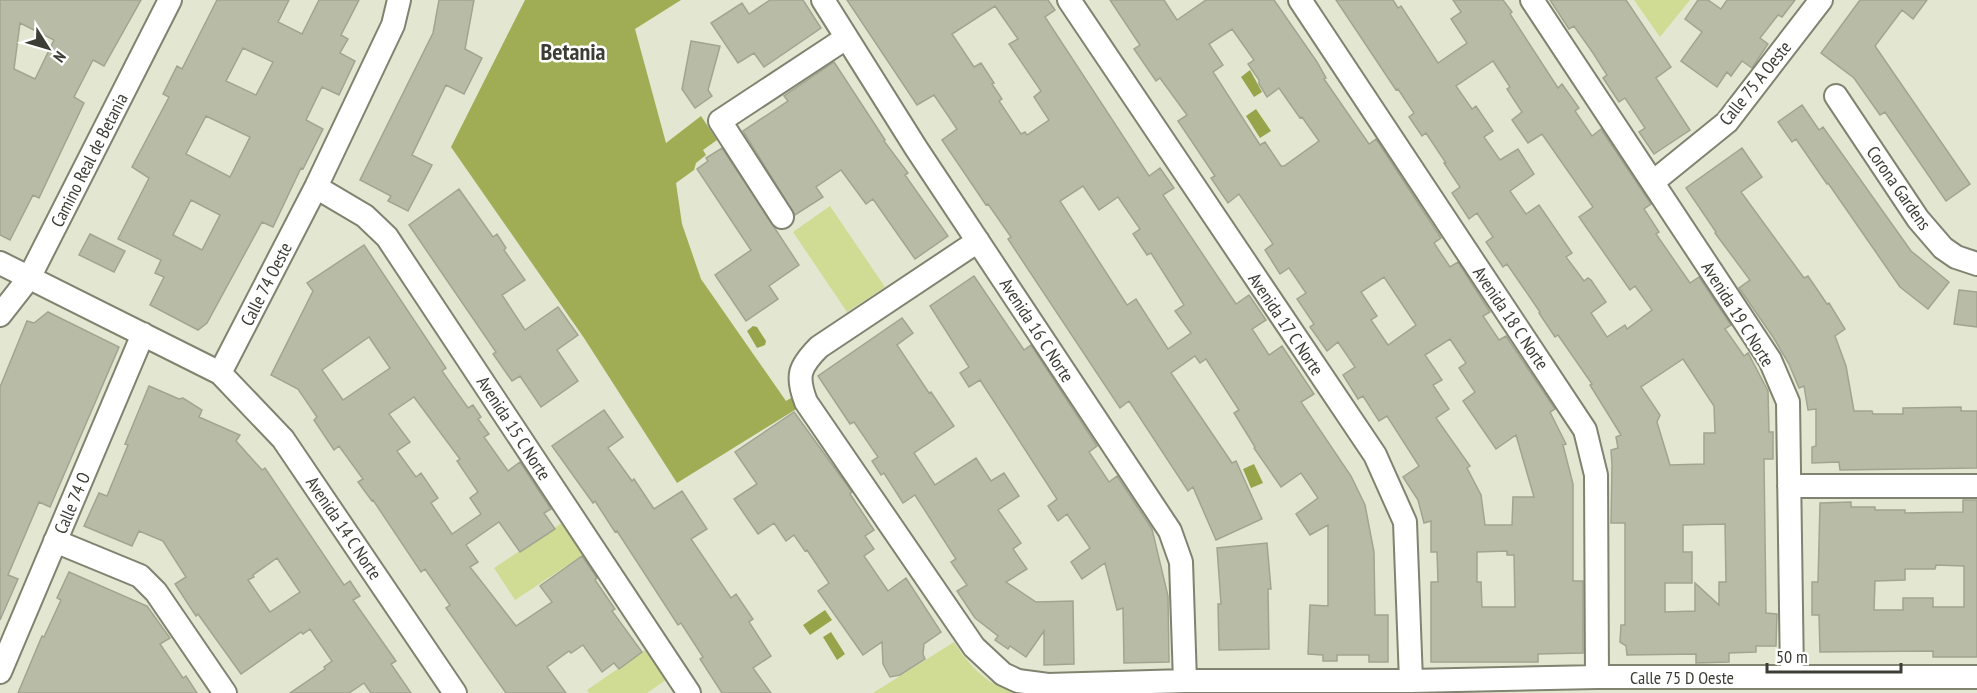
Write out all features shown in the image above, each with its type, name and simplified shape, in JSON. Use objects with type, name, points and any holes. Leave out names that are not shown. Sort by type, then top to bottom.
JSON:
[{"type":"street","name":"Camino Real de Betania","points":[[0,315],[29,278],[170,0]]},
{"type":"street","name":"Calle 74 Oeste","points":[[220,374],[316,187],[393,25],[399,0]]},
{"type":"street","name":"Avenida 16 C Norte","points":[[823,0],[915,148],[1170,531],[1181,562],[1185,681]]},
{"type":"street","name":"Avenida 17 C Norte","points":[[1069,0],[1375,455],[1404,522],[1410,681]]},
{"type":"street","name":"Avenida 18 C Norte","points":[[1300,0],[1585,430],[1596,475],[1597,677]]},
{"type":"street","name":"Avenida 19 C Norte","points":[[1532,0],[1770,360],[1788,402],[1792,676]]},
{"type":"street","name":"Calle 75 A Oeste","points":[[1653,182],[1727,122],[1821,0]]},
{"type":"street","points":[[782,217],[720,121],[846,38]]},
{"type":"street","name":"Corona Gardens","points":[[1836,96],[1918,219],[1943,248],[1956,257],[1977,264]]},
{"type":"street","name":"Avenida 15 C Norte","points":[[316,187],[365,216],[387,237],[688,693]]},
{"type":"street","name":"Calle 75 D Oeste","points":[[978,241],[819,348],[807,359],[799,374],[801,388],[807,402],[967,638],[1003,674],[1018,681],[1031,684],[1136,688],[1185,681],[1410,681],[1597,677],[1717,685],[1792,676],[1977,677]]},
{"type":"street","points":[[0,263],[220,374]]},
{"type":"street","name":"Calle 74 O","points":[[0,672],[143,334]]},
{"type":"street","name":"Avenida 14 C Norte","points":[[220,374],[283,439],[455,693]]},
{"type":"street","points":[[1789,486],[1977,486]]},
{"type":"street","points":[[56,541],[140,576],[156,592],[225,693]]},
{"type":"shaded area","points":[[525,0],[681,0],[635,29],[666,143],[701,116],[717,140],[703,150],[706,155],[696,163],[694,170],[676,183],[682,224],[701,279],[786,401],[791,398],[798,408],[677,483],[584,338],[451,147]]},
{"type":"shaded area","points":[[1634,0],[1690,0],[1660,37]]},
{"type":"shaded area","points":[[1250,70],[1262,92],[1254,97],[1241,77]]},
{"type":"shaded area","points":[[1256,109],[1271,131],[1260,138],[1246,116]]},
{"type":"shaded area","points":[[830,206],[885,287],[847,312],[793,232]]},
{"type":"shaded area","points":[[753,326],[757,327],[766,341],[765,345],[757,348],[747,331]]},
{"type":"shaded area","points":[[1254,464],[1263,483],[1251,488],[1243,469]]},
{"type":"shaded area","points":[[562,523],[583,555],[515,600],[494,568]]},
{"type":"shaded area","points":[[825,610],[832,620],[810,635],[803,625]]},
{"type":"shaded area","points":[[831,632],[845,654],[837,660],[823,637]]},
{"type":"shaded area","points":[[954,642],[967,660],[984,677],[998,686],[1019,693],[873,693]]},
{"type":"shaded area","points":[[645,650],[666,680],[647,693],[589,693],[587,690]]},
{"type":"building","points":[[0,0],[141,0],[104,66],[93,60],[74,97],[84,103],[39,198],[33,195],[10,240],[0,235]],"holes":[[[20,23],[54,40],[35,79],[14,69]]]},
{"type":"building","points":[[217,0],[289,0],[278,22],[302,34],[319,0],[359,0],[341,35],[348,39],[340,53],[355,61],[339,95],[322,87],[306,120],[323,129],[303,169],[301,168],[273,227],[262,222],[207,323],[198,330],[150,305],[164,277],[155,273],[161,260],[118,239],[149,178],[132,167],[169,97],[163,94],[177,66],[182,69]],"holes":[[[243,48],[273,62],[256,95],[226,81]],[[206,116],[250,137],[230,177],[186,154]],[[191,200],[220,215],[202,250],[173,235]]]},
{"type":"building","points":[[439,0],[474,0],[465,49],[482,58],[464,94],[446,85],[412,155],[432,165],[408,211],[388,201],[391,196],[360,180],[433,33]]},
{"type":"building","points":[[770,0],[803,0],[821,28],[764,67],[754,53],[738,63],[711,23],[742,3],[749,14]]},
{"type":"building","points":[[847,0],[1048,0],[1055,10],[1045,17],[1149,176],[1160,168],[1174,188],[1163,195],[1236,304],[1249,295],[1266,320],[1252,329],[1269,355],[1282,346],[1314,394],[1301,402],[1351,476],[1365,505],[1374,552],[1375,615],[1388,615],[1388,662],[1369,662],[1369,655],[1337,655],[1337,661],[1323,661],[1323,655],[1308,654],[1310,605],[1328,606],[1328,525],[1310,535],[1296,514],[1318,498],[1301,473],[1281,487],[1254,448],[1234,413],[1239,410],[1206,359],[1200,363],[1195,356],[1171,373],[1232,463],[1236,461],[1262,519],[1216,540],[1193,487],[1188,491],[1129,401],[1120,408],[1008,239],[1011,237],[988,204],[986,205],[942,140],[957,129],[934,95],[917,105]],"holes":[[[995,6],[1018,39],[1009,44],[1041,91],[1034,97],[1049,120],[1027,135],[1025,132],[1021,134],[999,101],[1002,99],[981,63],[974,67],[952,34]],[[1083,186],[1099,210],[1118,197],[1140,229],[1133,234],[1147,255],[1151,253],[1184,305],[1175,311],[1191,333],[1168,349],[1136,299],[1127,305],[1060,201]]]},
{"type":"building","points":[[1110,0],[1164,0],[1177,20],[1206,0],[1274,0],[1369,144],[1376,139],[1441,238],[1434,243],[1450,267],[1458,262],[1490,312],[1483,316],[1499,340],[1506,336],[1555,409],[1550,412],[1566,444],[1563,445],[1573,484],[1573,581],[1583,581],[1583,653],[1538,654],[1538,662],[1431,662],[1431,582],[1438,582],[1437,552],[1431,552],[1431,521],[1424,523],[1418,500],[1403,477],[1419,466],[1387,416],[1379,421],[1363,396],[1358,399],[1343,375],[1355,367],[1338,342],[1327,351],[1310,327],[1314,324],[1297,299],[1306,293],[1289,268],[1280,274],[1265,250],[1273,244],[1239,194],[1228,203],[1211,178],[1215,176],[1178,121],[1187,115],[1160,78],[1156,81],[1134,49],[1140,45]],"holes":[[[1232,29],[1254,60],[1248,64],[1267,97],[1279,88],[1319,141],[1281,166],[1265,142],[1260,145],[1213,72],[1223,65],[1209,44]],[[1384,277],[1416,325],[1388,345],[1371,320],[1377,316],[1361,292]],[[1450,339],[1466,363],[1459,368],[1475,392],[1463,401],[1496,449],[1516,435],[1534,497],[1513,497],[1512,525],[1485,525],[1481,495],[1467,468],[1470,466],[1436,418],[1449,409],[1433,385],[1442,380],[1425,355]],[[1507,551],[1507,555],[1514,555],[1515,607],[1482,607],[1481,582],[1477,582],[1477,552]]]},
{"type":"building","points":[[1336,0],[1393,0],[1398,8],[1401,6],[1438,63],[1467,43],[1451,19],[1461,12],[1453,0],[1503,0],[1558,88],[1562,84],[1579,108],[1575,111],[1592,136],[1601,129],[1651,204],[1644,209],[1659,232],[1656,234],[1690,283],[1699,277],[1731,325],[1725,329],[1744,356],[1748,353],[1768,391],[1769,432],[1773,432],[1773,459],[1764,459],[1766,613],[1777,614],[1776,646],[1756,646],[1756,652],[1729,653],[1729,662],[1696,663],[1696,654],[1627,655],[1626,646],[1620,642],[1621,625],[1625,625],[1625,523],[1611,523],[1611,450],[1618,448],[1616,437],[1621,435],[1590,385],[1592,384],[1558,335],[1555,337],[1507,264],[1503,267],[1486,242],[1493,237],[1477,213],[1469,219],[1452,193],[1460,187],[1426,133],[1422,136],[1409,117],[1414,113],[1398,89],[1396,90]],"holes":[[[1493,61],[1510,87],[1507,89],[1522,112],[1512,120],[1528,143],[1542,134],[1593,207],[1579,217],[1630,290],[1635,286],[1652,310],[1627,329],[1625,325],[1607,337],[1591,313],[1606,302],[1591,280],[1588,278],[1584,281],[1566,257],[1572,253],[1539,205],[1526,214],[1510,191],[1534,174],[1518,149],[1500,160],[1484,137],[1493,131],[1476,106],[1472,109],[1456,86]],[[1683,359],[1714,406],[1715,433],[1704,433],[1704,464],[1670,465],[1657,422],[1660,415],[1641,387]],[[1725,524],[1726,582],[1719,582],[1719,605],[1695,583],[1695,611],[1665,612],[1665,583],[1692,583],[1692,552],[1683,552],[1683,525]]]},
{"type":"building","points":[[1550,0],[1626,0],[1671,67],[1656,78],[1690,130],[1654,154],[1639,132],[1645,128],[1625,98],[1619,102],[1603,78],[1607,75],[1593,53],[1574,26],[1569,29]]},
{"type":"building","points":[[1698,0],[1708,0],[1721,9],[1727,0],[1795,0],[1782,17],[1778,15],[1760,38],[1768,44],[1752,68],[1742,61],[1731,76],[1727,72],[1717,87],[1681,61],[1702,32],[1685,19]]},
{"type":"building","points":[[1860,0],[1927,0],[1913,19],[1902,10],[1875,46],[1970,184],[1946,201],[1885,112],[1880,115],[1854,78],[1821,53]]},
{"type":"building","points":[[691,41],[720,46],[708,90],[712,96],[695,108],[682,89]]},
{"type":"building","points":[[834,62],[884,141],[908,173],[905,175],[948,236],[915,259],[873,199],[866,204],[841,170],[816,187],[823,197],[795,215],[743,131],[788,101],[784,96]]},
{"type":"building","points":[[1802,105],[1819,130],[1823,127],[1911,251],[1949,282],[1928,309],[1900,287],[1796,139],[1792,142],[1778,122]]},
{"type":"building","points":[[722,148],[799,265],[769,286],[778,299],[746,321],[715,275],[751,250],[697,169],[708,161],[706,158]]},
{"type":"building","points":[[1742,148],[1762,177],[1741,192],[1804,278],[1808,276],[1827,304],[1829,303],[1845,329],[1835,336],[1846,366],[1854,411],[1872,411],[1873,414],[1903,414],[1903,408],[1961,407],[1961,411],[1977,411],[1977,468],[1840,470],[1839,462],[1812,463],[1812,447],[1816,446],[1816,409],[1808,410],[1804,386],[1799,388],[1789,364],[1773,337],[1739,288],[1750,280],[1715,233],[1686,188]]},
{"type":"building","points":[[459,189],[493,237],[497,234],[506,248],[504,250],[525,280],[502,295],[525,330],[558,307],[578,335],[557,350],[578,381],[541,407],[520,376],[512,381],[493,354],[496,352],[409,225]]},
{"type":"building","points":[[90,234],[125,251],[114,272],[79,255]]},
{"type":"building","points":[[364,245],[446,368],[442,371],[468,408],[473,405],[481,417],[478,419],[489,434],[484,437],[508,471],[520,462],[551,509],[544,513],[555,529],[520,552],[499,522],[466,545],[478,562],[470,567],[516,626],[552,602],[540,586],[582,556],[615,609],[612,611],[642,652],[619,669],[614,663],[602,672],[583,645],[571,653],[569,651],[547,667],[566,693],[506,693],[446,608],[450,605],[425,569],[421,572],[373,500],[358,482],[363,479],[339,446],[334,450],[314,420],[317,417],[298,389],[271,375],[313,291],[307,283]],"holes":[[[369,337],[390,368],[343,400],[322,370]],[[414,397],[460,459],[457,461],[478,492],[470,498],[481,514],[452,534],[431,503],[438,498],[421,473],[416,477],[397,451],[410,442],[389,414]]]},
{"type":"building","points":[[974,276],[1024,350],[1031,345],[1097,446],[1089,452],[1109,482],[1117,476],[1152,529],[1168,596],[1169,662],[1124,663],[1123,608],[1117,610],[1105,563],[1082,579],[1071,562],[1090,548],[1067,514],[1058,521],[1048,506],[1057,499],[980,380],[969,387],[960,373],[969,367],[930,306]]},
{"type":"building","points":[[1959,290],[1977,292],[1977,327],[1954,324]]},
{"type":"building","points":[[48,312],[119,347],[50,507],[39,502],[8,575],[18,579],[0,620],[0,387],[27,321],[34,323]]},
{"type":"building","points":[[902,318],[913,333],[897,345],[954,426],[914,453],[935,485],[976,458],[991,481],[1004,473],[1019,496],[998,510],[1021,543],[1013,549],[1027,569],[1006,582],[1036,602],[1073,601],[1074,664],[1044,665],[1044,631],[1026,657],[1010,646],[1008,649],[995,640],[998,636],[975,618],[957,591],[967,585],[951,562],[956,559],[915,495],[903,503],[884,473],[881,475],[872,461],[878,457],[854,422],[850,424],[818,376]]},
{"type":"building","points":[[149,386],[179,399],[183,398],[202,410],[199,417],[240,435],[236,441],[262,470],[265,468],[344,585],[350,581],[360,596],[353,600],[396,661],[391,664],[411,693],[371,693],[364,683],[349,693],[290,693],[325,669],[324,667],[332,661],[310,629],[303,634],[301,632],[241,674],[198,614],[196,616],[175,584],[186,577],[163,541],[139,531],[132,546],[84,526],[99,493],[107,496],[128,445],[125,444]],"holes":[[[277,558],[300,592],[270,612],[248,580]]]},
{"type":"building","points":[[604,410],[623,437],[608,448],[632,481],[634,479],[654,509],[682,491],[707,529],[691,539],[731,598],[736,594],[753,619],[749,622],[771,656],[753,668],[771,693],[722,693],[681,623],[678,625],[617,531],[615,532],[595,501],[593,503],[552,446]]},
{"type":"building","points":[[794,412],[852,492],[850,494],[874,530],[865,536],[874,549],[864,556],[888,591],[906,578],[941,632],[924,644],[925,659],[900,675],[890,677],[883,664],[882,642],[863,655],[818,591],[829,583],[794,535],[786,541],[774,523],[758,534],[734,499],[757,484],[735,452]]},
{"type":"building","points":[[1963,500],[1977,500],[1977,657],[1933,657],[1933,651],[1820,652],[1819,615],[1812,615],[1812,582],[1818,582],[1820,503],[1851,502],[1851,507],[1905,510],[1905,513],[1963,512]],"holes":[[[1936,565],[1964,566],[1964,607],[1933,607],[1933,598],[1903,598],[1903,610],[1874,610],[1875,581],[1905,580],[1905,569],[1935,569]]]},
{"type":"building","points":[[1267,543],[1271,589],[1268,589],[1269,649],[1219,650],[1218,604],[1221,604],[1217,548]]},
{"type":"building","points":[[69,572],[147,606],[170,638],[160,644],[183,678],[186,676],[197,693],[18,693],[42,636],[44,637],[61,600],[57,598]]},
{"type":"district","name":"Betania","points":[[573,51]]}]
